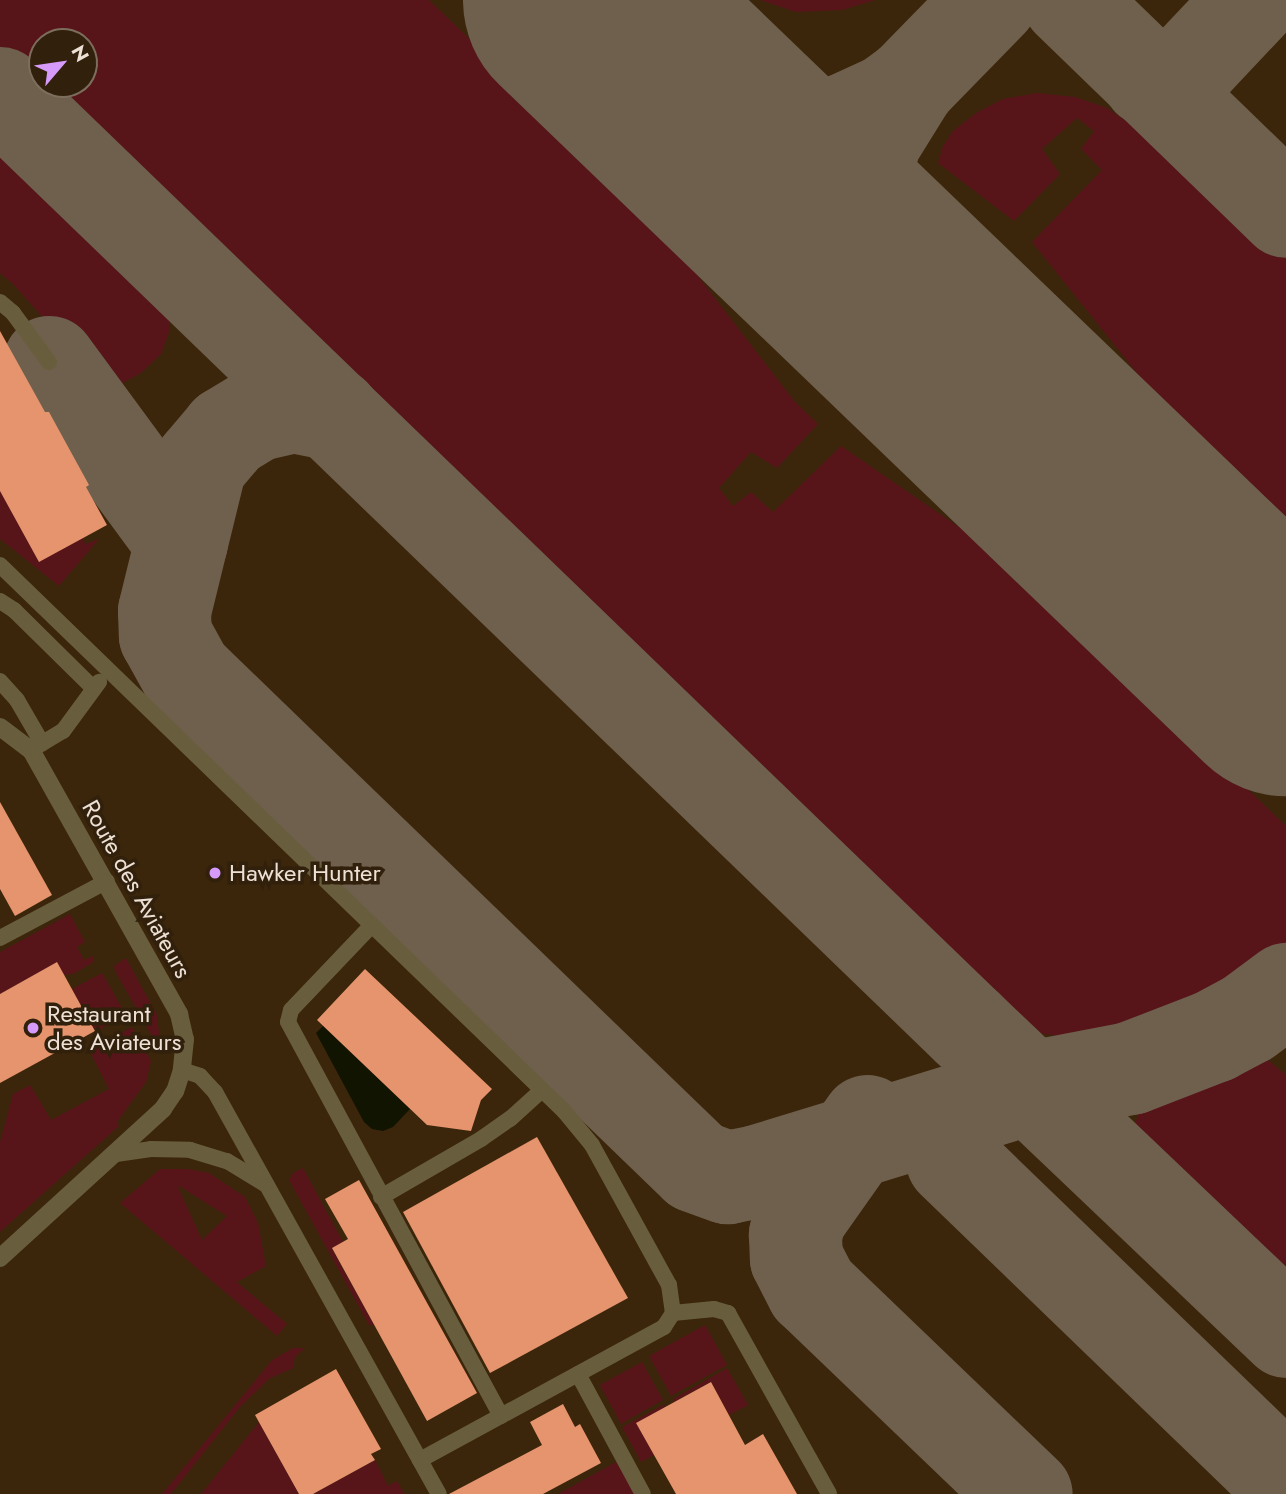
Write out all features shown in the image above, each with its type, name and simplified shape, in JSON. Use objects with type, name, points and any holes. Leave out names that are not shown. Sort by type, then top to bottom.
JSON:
[{"type":"street","points":[[0,727],[36,746]]},
{"type":"street","name":"Route des Aviateurs","points":[[0,1258],[117,1154],[163,1109],[175,1091],[182,1070],[185,1039],[179,1014],[36,746]]},
{"type":"lane","points":[[0,302],[13,313],[50,362]]},
{"type":"lane","points":[[0,565],[107,672],[542,1090],[592,1145],[669,1285],[673,1313],[664,1327],[420,1460]]},
{"type":"lane","points":[[0,601],[14,610],[94,689]]},
{"type":"lane","points":[[36,746],[62,731],[107,672]]},
{"type":"lane","name":"Route des Aviateurs","points":[[0,681],[17,700],[36,746]]},
{"type":"lane","points":[[0,938],[107,881]]},
{"type":"lane","points":[[371,926],[291,1010],[288,1022],[501,1416]]},
{"type":"lane","points":[[182,1070],[200,1076],[215,1092],[439,1494]]},
{"type":"lane","points":[[381,1197],[481,1139],[510,1119],[542,1090]]},
{"type":"lane","points":[[117,1154],[160,1148],[190,1150],[228,1161],[255,1175],[272,1190]]},
{"type":"lane","points":[[673,1313],[714,1309],[728,1313],[829,1494]]},
{"type":"lane","points":[[578,1374],[643,1494]]},
{"type":"shaded area","points":[[0,0],[1286,0],[1286,1494],[0,1494]]},
{"type":"shaded area","points":[[0,0],[429,0],[648,211],[795,402],[818,424],[777,468],[751,452],[719,488],[733,506],[751,492],[773,512],[841,446],[1017,567],[1286,826],[1286,953],[1247,985],[1202,1011],[1150,1029],[1092,1039],[1043,1034],[992,1010],[44,98],[98,98],[98,28],[28,28],[28,83],[0,56]]},
{"type":"shaded area","points":[[760,0],[875,0],[842,10],[796,12]]},
{"type":"shaded area","points":[[1037,93],[1075,97],[1107,108],[1150,137],[1286,259],[1286,532],[1158,409],[1161,403],[1032,242],[1102,170],[1081,149],[1094,131],[1077,118],[1042,149],[1060,174],[1014,221],[938,163],[943,146],[953,131],[976,113],[1003,99]]},
{"type":"shaded area","points":[[0,131],[157,283],[168,307],[170,330],[161,354],[141,373],[117,386],[106,386],[95,376],[0,273]]},
{"type":"shaded area","points":[[0,367],[45,412],[49,412],[89,485],[86,487],[81,534],[85,544],[99,539],[59,586],[0,539]]},
{"type":"shaded area","points":[[70,914],[85,942],[77,947],[84,960],[93,956],[94,962],[73,974],[64,975],[56,963],[0,994],[0,952]]},
{"type":"shaded area","points":[[126,958],[157,1015],[161,1052],[115,971],[114,966]]},
{"type":"shaded area","points":[[102,973],[126,1015],[100,1029],[93,1028],[72,989]]},
{"type":"shaded area","points":[[323,1026],[410,1109],[393,1127],[383,1131],[372,1129],[364,1122],[316,1033]]},
{"type":"shaded area","points":[[132,1027],[151,1061],[146,1082],[117,1122],[119,1126],[0,1232],[0,1142],[13,1094],[30,1085],[51,1120],[109,1089],[91,1054],[94,1048]]},
{"type":"shaded area","points":[[1251,1046],[1286,1075],[1286,1298],[1142,1157],[1132,1136],[1140,1106],[1153,1090]]},
{"type":"shaded area","points":[[303,1168],[343,1242],[332,1249],[374,1325],[369,1325],[289,1180],[293,1173]]},
{"type":"shaded area","points":[[160,1169],[188,1169],[209,1173],[245,1197],[258,1223],[266,1266],[237,1282],[287,1324],[277,1336],[120,1203]],"holes":[[[179,1186],[227,1216],[202,1240],[178,1187]]]},
{"type":"shaded area","points":[[705,1325],[727,1365],[671,1396],[649,1356]]},
{"type":"shaded area","points":[[293,1348],[305,1348],[295,1357],[293,1368],[269,1379],[240,1407],[171,1494],[162,1494],[272,1360]]},
{"type":"shaded area","points":[[642,1362],[663,1400],[621,1424],[600,1385]]},
{"type":"shaded area","points":[[727,1368],[748,1405],[729,1415],[711,1382],[674,1402],[673,1399]]},
{"type":"shaded area","points":[[665,1404],[654,1455],[641,1462],[622,1427]]},
{"type":"shaded area","points":[[259,1422],[299,1494],[201,1494]]},
{"type":"shaded area","points":[[375,1460],[388,1486],[397,1481],[404,1494],[313,1494]]},
{"type":"shaded area","points":[[618,1461],[636,1494],[558,1494]]},
{"type":"building","points":[[0,331],[45,412],[49,412],[89,485],[86,487],[107,525],[39,562],[0,491]]},
{"type":"building","points":[[0,802],[52,895],[15,916],[0,889]]},
{"type":"building","points":[[57,962],[95,1031],[0,1083],[0,994]]},
{"type":"building","points":[[365,969],[492,1089],[481,1100],[471,1131],[427,1125],[317,1020]]},
{"type":"building","points":[[537,1137],[628,1298],[490,1373],[403,1212]]},
{"type":"building","points":[[359,1180],[477,1393],[427,1421],[332,1248],[348,1239],[325,1199]]},
{"type":"building","points":[[336,1369],[381,1449],[371,1454],[375,1460],[313,1494],[299,1494],[255,1415]]},
{"type":"building","points":[[711,1382],[745,1445],[763,1434],[797,1494],[676,1494],[636,1423]]},
{"type":"building","points":[[563,1404],[575,1427],[580,1424],[601,1463],[543,1494],[449,1494],[542,1445],[530,1422]]},
{"type":"taxiway","points":[[629,47],[689,94],[715,109],[740,119],[793,127],[818,125],[843,120],[887,100],[910,83],[991,0]]},
{"type":"taxiway","points":[[1068,0],[1286,211]]},
{"type":"taxiway","points":[[1148,79],[1173,79],[1185,71],[1252,0]]},
{"type":"taxiway","points":[[910,83],[874,141],[864,181],[869,242],[883,277],[912,314],[963,368]]},
{"type":"taxiway","points":[[0,93],[967,1027],[1286,1331]]},
{"type":"taxiway","points":[[49,362],[181,542]]},
{"type":"taxiway","points":[[333,414],[293,406],[255,415],[227,432],[200,464],[164,611],[165,635],[186,673],[696,1166],[727,1177],[757,1171],[1031,1087],[1130,1068],[1213,1036],[1247,1018],[1286,989]]},
{"type":"taxiway","points":[[867,1121],[800,1216],[795,1234],[796,1258],[812,1289],[1026,1494]]},
{"type":"taxiway","points":[[952,1160],[1286,1482]]},
{"type":"runway","points":[[580,0],[1286,679]]},
{"type":"place","name":"Hawker Hunter","points":[[215,873]]},
{"type":"place","name":"Restaurant des Aviateurs","points":[[33,1028]]}]
